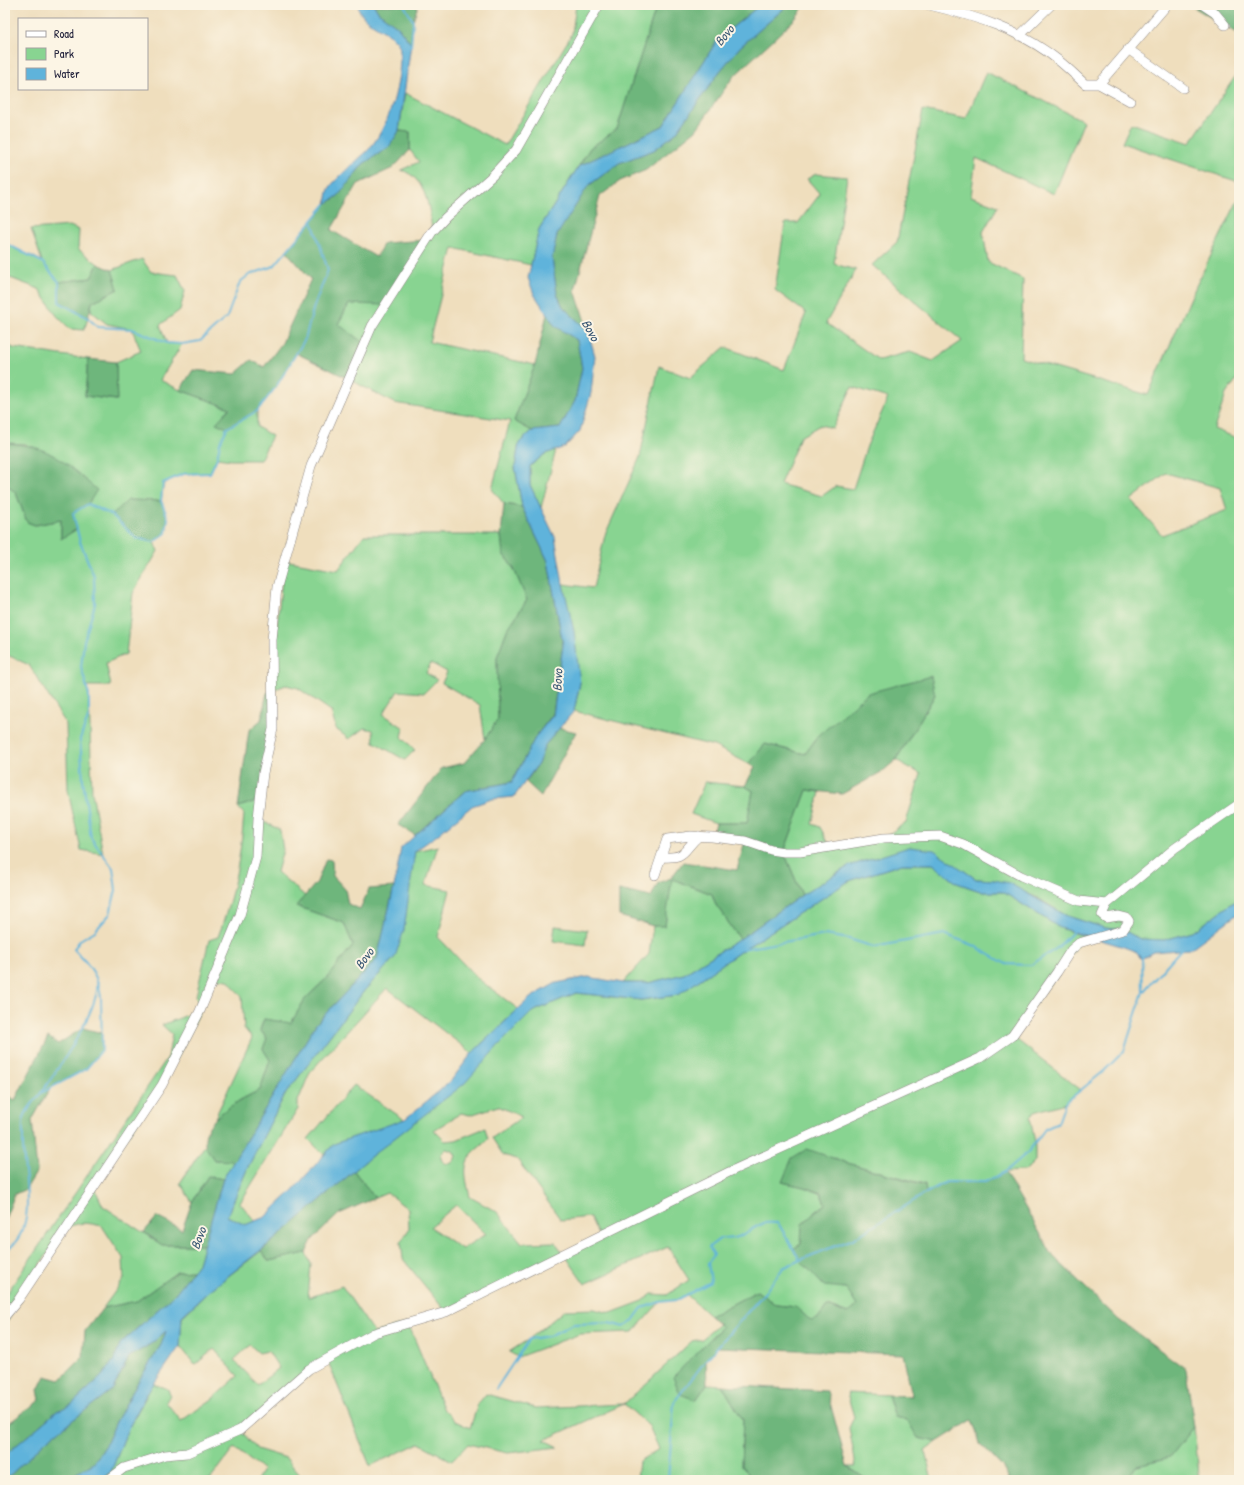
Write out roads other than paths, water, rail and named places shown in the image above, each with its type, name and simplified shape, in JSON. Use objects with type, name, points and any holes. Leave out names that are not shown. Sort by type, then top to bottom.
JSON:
[{"type":"street","points":[[5,1316],[19,1299],[162,1085],[200,1010],[240,915],[256,857],[258,818],[264,774],[273,729],[272,640],[277,587],[311,466],[372,326],[432,232],[446,217],[492,176],[516,150],[598,5]]},
{"type":"street","points":[[929,5],[947,7],[988,21],[1020,36],[1057,59],[1085,84],[1099,84],[1130,101]]},
{"type":"street","points":[[1020,36],[1051,5]]},
{"type":"street","points":[[1099,84],[1167,5]]},
{"type":"street","points":[[1203,5],[1215,13],[1225,25]]},
{"type":"street","points":[[1128,49],[1183,88]]},
{"type":"street","points":[[108,1480],[124,1468],[165,1454],[188,1453],[240,1430],[309,1369],[374,1333],[446,1312],[729,1172],[980,1058],[1012,1036],[1071,950],[1079,943],[1123,930],[1128,925],[1129,921],[1127,918],[1119,916],[1106,918],[1102,915],[1108,904],[1175,848],[1239,804]]},
{"type":"street","points":[[655,875],[667,839],[699,836],[745,841],[772,850],[784,852],[800,852],[884,838],[940,836],[963,844],[1021,876],[1079,901],[1108,904]]},
{"type":"street","points":[[662,857],[677,858],[687,851],[692,842],[699,836]]},
{"type":"water","points":[[358,5],[374,5],[378,12],[398,27],[411,44],[399,131],[389,147],[363,164],[338,196],[326,204],[329,189],[342,174],[370,148],[384,126],[393,102],[399,76],[400,50],[398,44],[387,33],[365,19],[360,12]]},
{"type":"water","name":"Bovo","points":[[760,5],[788,5],[740,47],[720,71],[676,133],[654,150],[619,163],[588,186],[557,235],[552,258],[557,294],[563,307],[588,331],[595,356],[591,393],[580,431],[565,447],[545,454],[530,466],[530,485],[555,537],[563,584],[574,631],[580,683],[574,711],[545,745],[538,764],[514,797],[492,799],[472,806],[436,836],[415,851],[404,930],[395,957],[364,991],[284,1096],[248,1167],[227,1216],[245,1225],[265,1217],[293,1190],[334,1144],[405,1119],[450,1082],[472,1053],[530,998],[556,983],[588,977],[623,983],[648,983],[684,974],[740,939],[802,895],[849,866],[909,847],[934,850],[976,879],[1009,883],[1067,916],[1105,928],[1123,930],[1140,939],[1164,940],[1193,932],[1239,898],[1239,913],[1190,949],[1153,952],[1141,959],[1137,952],[1060,928],[1003,892],[983,892],[957,883],[933,864],[902,864],[849,881],[744,949],[678,995],[641,1000],[576,993],[532,1012],[498,1046],[464,1084],[369,1158],[275,1239],[209,1291],[182,1316],[180,1346],[146,1395],[127,1431],[111,1472],[99,1480],[65,1480],[94,1463],[106,1445],[116,1422],[138,1382],[161,1345],[166,1331],[152,1343],[129,1357],[113,1389],[47,1440],[5,1480],[5,1455],[57,1411],[71,1405],[102,1376],[114,1360],[120,1344],[174,1295],[198,1264],[223,1179],[316,1024],[377,959],[394,887],[401,848],[465,791],[512,782],[536,736],[553,715],[563,645],[548,561],[522,507],[515,467],[519,443],[532,431],[560,428],[575,401],[582,368],[577,340],[555,326],[534,294],[528,278],[539,229],[579,166],[663,126],[718,39]]},
{"type":"waterway","points":[[404,5],[413,21],[411,46]]},
{"type":"waterway","points":[[5,243],[42,262],[59,282],[59,302],[88,318],[98,327],[132,329],[167,343],[182,344],[200,341],[227,317],[240,282],[249,275],[274,266],[326,204]]},
{"type":"waterway","points":[[5,1252],[16,1241],[23,1228],[26,1214],[27,1198],[23,1151],[24,1117],[69,1052],[94,1002],[97,988],[96,978],[92,970],[74,949],[80,940],[95,931],[110,914],[116,890],[113,868],[91,838],[83,780],[80,739],[89,715],[89,695],[81,667],[84,641],[95,604],[94,576],[80,542],[73,513],[88,504],[112,515],[136,538],[154,542],[166,533],[168,518],[161,501],[163,483],[183,474],[210,473],[217,458],[220,443],[227,428],[257,411],[276,387],[305,339],[314,306],[328,270],[312,221]]},
{"type":"waterway","points":[[742,949],[825,935],[849,939],[874,947],[944,934],[973,945],[1006,964],[1031,965],[1057,948],[1074,931]]},
{"type":"waterway","points":[[1143,992],[1182,948]]},
{"type":"waterway","points":[[496,1389],[529,1339],[549,1336],[573,1324],[609,1323],[624,1327],[632,1322],[642,1308],[660,1302],[677,1300],[711,1282],[708,1263],[714,1255],[709,1247],[721,1238],[728,1239],[738,1237],[764,1223],[778,1223],[800,1260],[853,1239],[946,1182],[985,1182],[1005,1172],[1028,1152],[1045,1129],[1058,1123],[1065,1103],[1104,1071],[1124,1051],[1143,992],[1142,957]]},
{"type":"waterway","points":[[43,1092],[86,1069],[102,1050],[101,997],[98,982]]},
{"type":"waterway","points":[[668,1480],[674,1402],[706,1360],[765,1292],[783,1268],[800,1260]]}]
